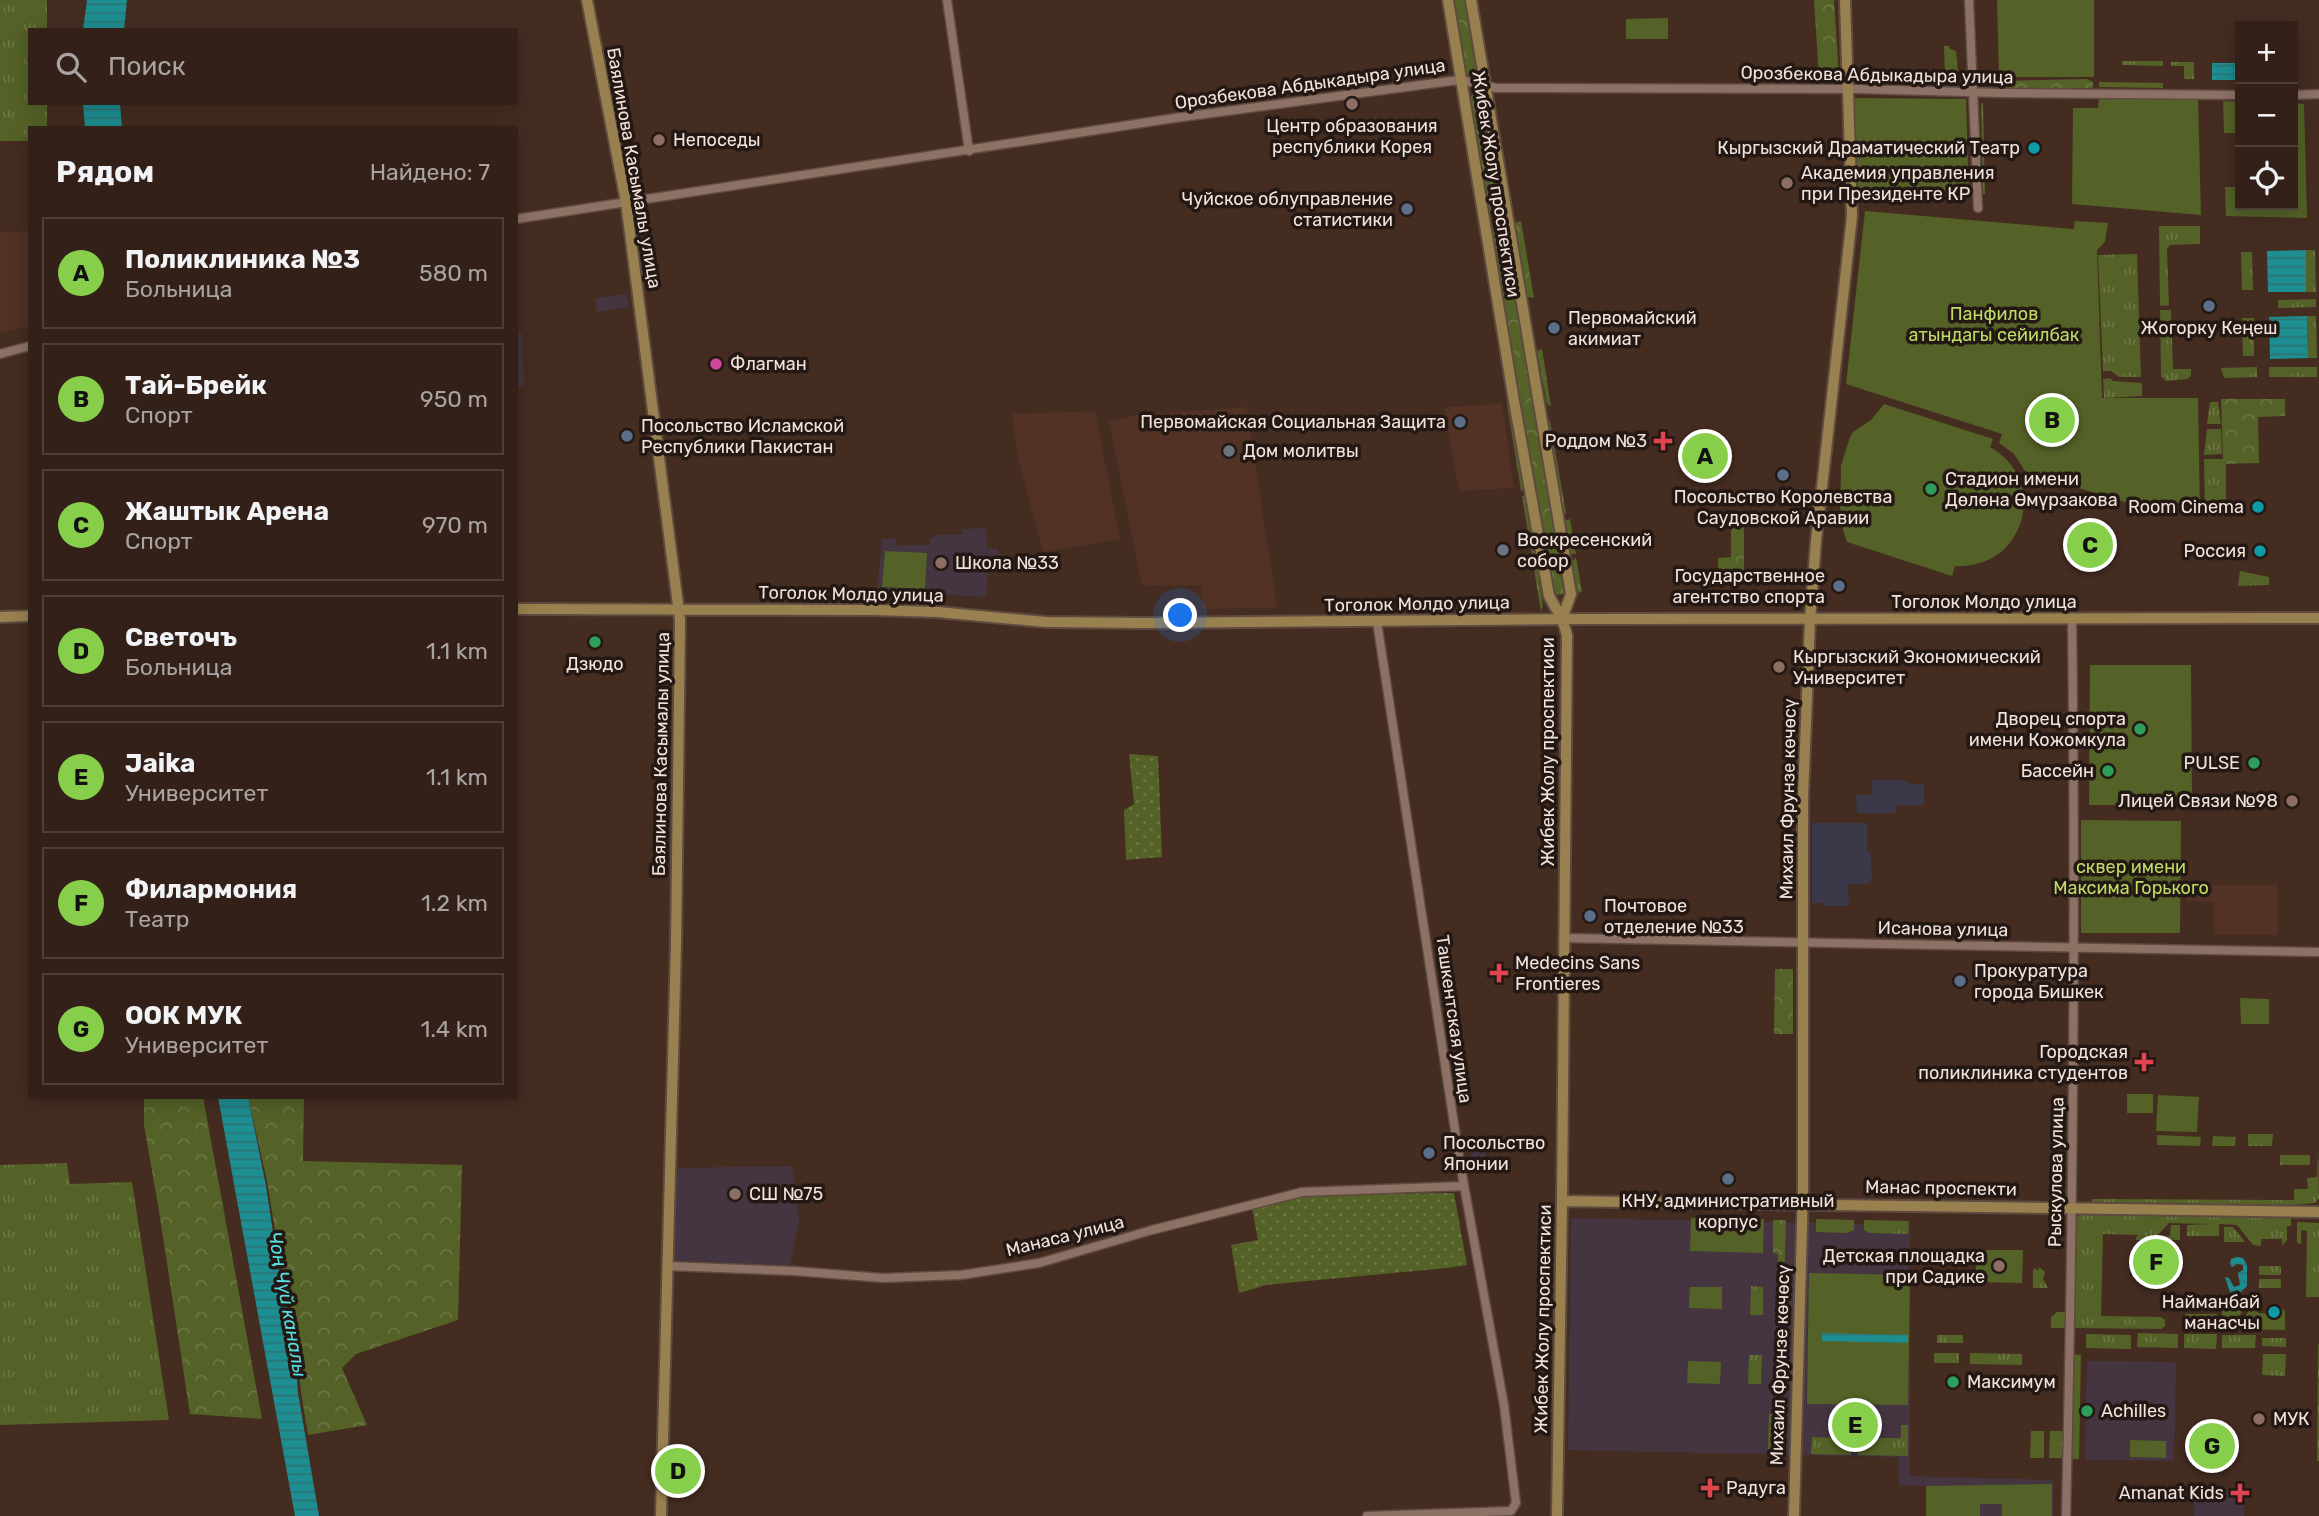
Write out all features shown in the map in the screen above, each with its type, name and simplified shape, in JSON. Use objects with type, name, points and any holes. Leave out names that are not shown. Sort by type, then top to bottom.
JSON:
[{"type":"main road","name":"Баялинова Касымалы улица","points":[[587,0],[626,202],[678,610],[676,944],[661,1516]]},
{"type":"main road","name":"Жибек Жолу проспектиси","points":[[1448,0],[1548,591],[1567,635],[1557,1516]]},
{"type":"main road","name":"Жибек Жолу проспектиси","points":[[1472,0],[1571,594],[1562,619]]},
{"type":"main road","name":"Михаил Фрунзе көчөсү","points":[[1794,1516],[1802,1203],[1803,797],[1810,620],[1817,527],[1852,216],[1845,0]]},
{"type":"main road","name":"Тоголок Молдо улица","points":[[518,609],[937,612],[1046,622],[2319,618]]},
{"type":"main road","points":[[0,617],[28,616]]},
{"type":"main road","name":"Манас проспекти","points":[[1562,1201],[2319,1212]]},
{"type":"street","points":[[947,0],[969,151]]},
{"type":"street","points":[[1969,0],[1978,208]]},
{"type":"street","name":"Орозбекова Абдыкадыра улица","points":[[518,219],[1175,118],[1461,80],[1496,88],[1849,89],[2235,95]]},
{"type":"street","points":[[2298,95],[2319,94]]},
{"type":"street","points":[[0,354],[28,347]]},
{"type":"street","name":"Рыскулова улица","points":[[2066,1516],[2074,947],[2075,730],[2072,619]]},
{"type":"street","name":"Ташкентская улица","points":[[1367,1516],[1511,1511],[1516,1503],[1512,1460],[1464,1186],[1377,622]]},
{"type":"street","name":"Исанова улица","points":[[1565,938],[2319,952]]},
{"type":"street","name":"Манаса улица","points":[[668,1266],[794,1270],[883,1278],[961,1275],[1039,1263],[1152,1230],[1302,1192],[1464,1186]]},
{"type":"shaded area","points":[[28,231],[28,326],[0,333],[0,232]]},
{"type":"shaded area","points":[[627,294],[629,307],[597,312],[595,298]]},
{"type":"shaded area","points":[[522,333],[524,386],[518,386],[518,334]]},
{"type":"shaded area","points":[[1502,404],[1514,488],[1459,491],[1444,407]]},
{"type":"shaded area","points":[[1247,407],[1277,608],[1203,609],[1201,585],[1142,586],[1109,422],[1136,415]]},
{"type":"shaded area","points":[[1095,411],[1120,539],[1043,552],[1017,454],[1012,414]]},
{"type":"shaded area","name":"Школа №33","points":[[986,528],[987,549],[998,549],[998,553],[1002,554],[1003,572],[988,573],[986,597],[877,591],[882,539],[896,539],[896,545],[930,545],[930,538],[934,538],[934,535],[962,534],[962,529]]},
{"type":"shaded area","points":[[1872,780],[1901,780],[1911,784],[1924,784],[1924,805],[1897,805],[1896,813],[1857,813],[1856,795],[1872,795]]},
{"type":"shaded area","points":[[1812,823],[1867,823],[1867,849],[1871,855],[1872,879],[1867,884],[1848,884],[1849,906],[1812,903]]},
{"type":"shaded area","points":[[2187,885],[2278,885],[2278,935],[2214,935],[2214,902],[2187,901]]},
{"type":"shaded area","points":[[1485,1149],[1488,1168],[1473,1170],[1470,1151]]},
{"type":"shaded area","name":"СШ №75","points":[[792,1166],[799,1219],[790,1266],[671,1260],[676,1168]]},
{"type":"shaded area","points":[[1571,1218],[1910,1225],[1910,1476],[2054,1480],[2053,1516],[1926,1516],[1926,1486],[1899,1485],[1898,1457],[1568,1450]]},
{"type":"shaded area","points":[[2087,1361],[2176,1362],[2174,1461],[2085,1460]]},
{"type":"shaded area","points":[[2193,1491],[2244,1491],[2244,1516],[2194,1516]]},
{"type":"green space","points":[[0,0],[47,0],[47,28],[28,28],[28,105],[47,105],[47,126],[28,126],[28,141],[0,141]]},
{"type":"green space","points":[[1453,0],[1467,0],[1478,75],[1465,76]]},
{"type":"green space","points":[[1814,0],[1834,0],[1839,77],[1819,78]]},
{"type":"green space","points":[[1997,0],[2094,0],[2094,77],[1999,77]]},
{"type":"green space","points":[[1668,18],[1668,39],[1626,39],[1626,19]]},
{"type":"green space","points":[[1944,46],[1956,51],[1958,74],[1945,75]]},
{"type":"green space","points":[[2122,61],[2163,61],[2163,66],[2122,65]]},
{"type":"green space","points":[[2171,62],[2194,62],[2194,79],[2184,79],[2184,66],[2171,66]]},
{"type":"green space","points":[[2087,79],[2093,82],[2093,88],[2006,88],[2003,81]]},
{"type":"green space","points":[[2099,82],[2163,83],[2163,88],[2099,87]]},
{"type":"green space","points":[[1472,94],[1483,97],[1504,209],[1490,211],[1470,99]]},
{"type":"green space","points":[[2099,97],[2198,99],[2201,215],[2072,204],[2073,108],[2098,108]]},
{"type":"green space","points":[[1853,98],[1966,99],[1969,198],[1858,194]]},
{"type":"green space","points":[[2223,101],[2235,102],[2235,133],[2224,133]]},
{"type":"green space","points":[[1983,103],[1985,194],[1983,194]]},
{"type":"green space","points":[[2298,103],[2304,104],[2307,218],[2226,216],[2225,187],[2235,187],[2235,210],[2298,210]]},
{"type":"green space","name":"Панфилов атындагы сейилбак","points":[[1865,211],[2074,229],[2075,221],[2108,223],[2105,242],[2097,250],[2102,398],[2198,398],[2200,512],[2158,512],[2062,483],[2048,486],[2027,474],[2014,454],[1999,443],[2002,434],[1846,384]]},
{"type":"green space","points":[[1521,221],[1534,298],[1527,297],[1515,226],[1515,223]]},
{"type":"green space","points":[[2159,226],[2200,226],[2200,244],[2170,245],[2167,249],[2169,305],[2160,306]]},
{"type":"green space","points":[[1506,227],[1564,594],[1551,596],[1492,229]]},
{"type":"green space","points":[[2306,250],[2315,250],[2316,292],[2306,292]]},
{"type":"green space","points":[[2241,252],[2252,252],[2253,290],[2242,290]]},
{"type":"green space","points":[[2137,254],[2141,377],[2119,377],[2111,371],[2103,371],[2098,255]]},
{"type":"green space","points":[[2316,299],[2316,307],[2278,308],[2278,300]]},
{"type":"green space","points":[[2160,310],[2171,310],[2173,369],[2191,369],[2191,376],[2187,379],[2166,381],[2161,376]]},
{"type":"green space","points":[[2307,316],[2316,316],[2317,358],[2308,358]]},
{"type":"green space","points":[[2242,318],[2254,318],[2254,356],[2243,356]]},
{"type":"green space","points":[[1542,349],[1551,406],[1547,404],[1537,351]]},
{"type":"green space","points":[[2257,367],[2257,377],[2224,378],[2221,368]]},
{"type":"green space","points":[[2269,367],[2317,367],[2317,377],[2269,377]]},
{"type":"green space","points":[[2110,378],[2113,381],[2142,383],[2142,396],[2104,398],[2103,379]]},
{"type":"green space","points":[[2221,399],[2285,399],[2285,416],[2258,417],[2259,463],[2223,464]]},
{"type":"green space","points":[[2210,402],[2218,402],[2221,424],[2207,424]]},
{"type":"green space","points":[[1507,404],[1511,405],[1525,490],[1521,491]]},
{"type":"green space","name":"Стадион имени Дөлөна Өмүрзакова","points":[[1884,404],[1993,439],[1990,447],[2009,462],[2020,481],[2024,501],[2021,521],[2013,539],[1998,554],[1979,563],[1955,566],[1952,576],[1847,542],[1840,520],[1841,466],[1853,432],[1871,420]]},
{"type":"green space","points":[[1547,421],[1550,421],[1566,513],[1563,514]]},
{"type":"green space","points":[[2207,429],[2221,429],[2222,454],[2204,455]]},
{"type":"green space","points":[[2204,459],[2223,459],[2223,464],[2226,464],[2226,516],[2205,516]]},
{"type":"green space","points":[[1522,496],[1526,496],[1543,605],[1541,612]]},
{"type":"green space","points":[[1731,513],[1744,514],[1744,581],[1708,581],[1708,573],[1718,572],[1718,558],[1731,557]]},
{"type":"green space","points":[[1570,519],[1576,554],[1570,554],[1564,521]]},
{"type":"green space","points":[[885,551],[927,553],[925,589],[882,587]]},
{"type":"green space","points":[[1576,557],[1582,592],[1575,593],[1570,563]]},
{"type":"green space","points":[[2240,571],[2269,577],[2269,585],[2238,586]]},
{"type":"green space","name":"Дворец спорта имени Кожомкула","points":[[2090,665],[2191,665],[2192,801],[2089,805]]},
{"type":"green space","points":[[1129,754],[1158,756],[1162,857],[1126,860],[1124,810],[1134,804]]},
{"type":"green space","name":"сквер имени Максима Горького","points":[[2081,820],[2181,821],[2180,933],[2081,933]]},
{"type":"green space","points":[[1775,969],[1793,969],[1793,1034],[1774,1034]]},
{"type":"green space","points":[[2240,998],[2269,999],[2269,1024],[2241,1024]]},
{"type":"green space","points":[[2127,1094],[2153,1094],[2153,1113],[2127,1113]]},
{"type":"green space","points":[[2158,1095],[2199,1097],[2197,1132],[2156,1131]]},
{"type":"green space","points":[[144,1099],[203,1099],[262,1419],[190,1414],[144,1125]]},
{"type":"green space","points":[[248,1099],[304,1099],[303,1161],[462,1165],[458,1320],[356,1354],[342,1368],[367,1425],[308,1435],[294,1319],[285,1292],[267,1181]]},
{"type":"green space","points":[[2248,1134],[2273,1134],[2272,1146],[2248,1146]]},
{"type":"green space","points":[[2157,1135],[2201,1137],[2200,1146],[2157,1145]]},
{"type":"green space","points":[[2213,1136],[2236,1137],[2235,1146],[2212,1146]]},
{"type":"green space","points":[[2318,1148],[2319,1198],[2315,1203],[2092,1204],[2092,1199],[2294,1200],[2294,1189],[2308,1189],[2307,1178],[2317,1177]]},
{"type":"green space","points":[[2280,1155],[2310,1155],[2310,1165],[2280,1165]]},
{"type":"green space","points":[[67,1163],[70,1184],[132,1182],[169,1420],[0,1425],[0,1165]]},
{"type":"green space","points":[[1454,1193],[1467,1265],[1266,1285],[1239,1293],[1231,1245],[1258,1240],[1252,1208],[1308,1195]]},
{"type":"green space","points":[[2085,1214],[2291,1217],[2291,1226],[2287,1226],[2287,1240],[2282,1246],[2282,1239],[2261,1239],[2261,1246],[2253,1245],[2237,1225],[2219,1224],[2219,1236],[2187,1236],[2187,1225],[2211,1224],[2169,1223],[2158,1235],[2170,1236],[2171,1225],[2180,1225],[2180,1240],[2135,1240],[2138,1235],[2103,1234],[2101,1316],[2161,1317],[2165,1320],[2165,1326],[2161,1329],[2072,1328],[2074,1217]]},
{"type":"green space","points":[[1691,1218],[1764,1219],[1763,1253],[1690,1251]]},
{"type":"green space","points":[[1816,1219],[1854,1220],[1854,1230],[1847,1233],[1816,1232]]},
{"type":"green space","points":[[1773,1220],[1786,1220],[1783,1323],[1777,1323],[1778,1254],[1773,1253]]},
{"type":"green space","points":[[1864,1220],[1909,1221],[1908,1234],[1870,1233],[1864,1230]]},
{"type":"green space","points":[[2297,1222],[2319,1223],[2319,1297],[2306,1297],[2307,1231],[2301,1230],[2301,1244],[2297,1243]]},
{"type":"green space","points":[[2224,1227],[2233,1227],[2245,1242],[2224,1242]]},
{"type":"green space","name":"Детская площадка при Садике","points":[[1976,1250],[2023,1250],[2022,1283],[1976,1282]]},
{"type":"green space","points":[[2259,1266],[2281,1266],[2281,1275],[2259,1275]]},
{"type":"green space","points":[[2039,1267],[2045,1272],[2043,1279],[2048,1288],[2033,1288],[2033,1270],[2035,1268],[2038,1271]]},
{"type":"green space","points":[[1809,1273],[1910,1275],[1908,1405],[1807,1404]]},
{"type":"green space","points":[[2259,1279],[2281,1279],[2281,1288],[2259,1288]]},
{"type":"green space","points":[[1751,1286],[1763,1287],[1763,1315],[1750,1315]]},
{"type":"green space","points":[[1690,1287],[1722,1287],[1722,1309],[1689,1308]]},
{"type":"green space","points":[[2222,1308],[2244,1309],[2231,1330],[2222,1329]]},
{"type":"green space","points":[[2281,1308],[2285,1311],[2285,1330],[2236,1329],[2250,1309],[2258,1309],[2258,1313],[2280,1314]]},
{"type":"green space","points":[[2057,1312],[2066,1312],[2065,1328],[2051,1328],[2051,1317]]},
{"type":"green space","points":[[2185,1314],[2217,1314],[2217,1329],[2185,1328]]},
{"type":"green space","points":[[2138,1333],[2178,1334],[2178,1348],[2137,1347]]},
{"type":"green space","points":[[2086,1334],[2131,1335],[2131,1349],[2086,1348]]},
{"type":"green space","points":[[2184,1334],[2217,1334],[2216,1349],[2184,1348]]},
{"type":"green space","points":[[1937,1335],[1963,1335],[1963,1343],[1937,1343]]},
{"type":"green space","points":[[2222,1335],[2256,1335],[2255,1348],[2222,1348]]},
{"type":"green space","points":[[2262,1338],[2286,1338],[2286,1347],[2262,1346]]},
{"type":"green space","points":[[2318,1344],[2319,1461],[2317,1461]]},
{"type":"green space","points":[[1776,1351],[1783,1352],[1780,1452],[1768,1452],[1769,1414],[1775,1413]]},
{"type":"green space","points":[[1934,1353],[1959,1353],[1959,1363],[1934,1363]]},
{"type":"green space","points":[[1970,1353],[2022,1354],[2022,1365],[1970,1364]]},
{"type":"green space","points":[[2073,1354],[2081,1355],[2079,1459],[2071,1459]]},
{"type":"green space","points":[[2263,1354],[2286,1354],[2285,1376],[2262,1375]]},
{"type":"green space","points":[[1749,1355],[1762,1355],[1761,1384],[1748,1384]]},
{"type":"green space","points":[[1688,1361],[1721,1362],[1720,1384],[1687,1383]]},
{"type":"green space","points":[[1901,1425],[1908,1425],[1908,1456],[1858,1455],[1858,1442],[1866,1438],[1901,1438]]},
{"type":"green space","points":[[2031,1431],[2044,1431],[2044,1458],[2030,1458]]},
{"type":"green space","points":[[2050,1431],[2064,1431],[2063,1458],[2049,1458]]},
{"type":"green space","points":[[1812,1437],[1843,1438],[1851,1442],[1851,1455],[1811,1454]]},
{"type":"green space","points":[[2130,1440],[2166,1441],[2166,1458],[2130,1457]]},
{"type":"green space","points":[[2052,1484],[2052,1516],[2002,1516],[2002,1504],[1980,1504],[1980,1516],[1926,1516],[1926,1486]]},
{"type":"water","points":[[87,0],[127,0],[124,28],[83,28]]},
{"type":"water","points":[[2212,63],[2235,63],[2235,80],[2212,80]]},
{"type":"water","points":[[83,105],[120,105],[122,126],[85,126]]},
{"type":"water","points":[[2306,250],[2306,292],[2268,292],[2267,251]]},
{"type":"water","points":[[2307,316],[2308,358],[2270,359],[2269,317]]},
{"type":"water","points":[[218,1099],[248,1099],[266,1186],[282,1292],[292,1320],[298,1393],[319,1516],[295,1516]]},
{"type":"water","points":[[2243,1258],[2247,1265],[2247,1286],[2241,1292],[2231,1295],[2225,1277],[2229,1278],[2234,1287],[2240,1285],[2238,1273],[2243,1270],[2243,1265],[2232,1267],[2230,1264],[2231,1259]]},
{"type":"water","points":[[1822,1333],[1908,1335],[1908,1343],[1822,1341]]},
{"type":"place","name":"Центр образования республики Корея","points":[[1352,104]]},
{"type":"place","name":"Непоседы","points":[[659,140]]},
{"type":"place","name":"Кыргызский Драматический Театр","points":[[2034,148]]},
{"type":"place","name":"Академия управления при Президенте КР","points":[[1787,183]]},
{"type":"place","name":"Чуйское облуправление статистики","points":[[1407,209]]},
{"type":"place","name":"Жогорку Кеңеш","points":[[2209,306]]},
{"type":"place","name":"Первомайский акимиат","points":[[1554,328]]},
{"type":"place","name":"Флагман","points":[[716,364]]},
{"type":"place","name":"Тай-Брейк","points":[[2052,420]]},
{"type":"place","name":"Первомайская Социальная Защита","points":[[1460,422]]},
{"type":"place","name":"Посольство Исламской Республики Пакистан","points":[[627,436]]},
{"type":"place","name":"Роддом №3","points":[[1663,441]]},
{"type":"place","name":"Дом молитвы","points":[[1229,451]]},
{"type":"place","name":"Поликлиника №3","points":[[1705,456]]},
{"type":"place","name":"Посольство Королевства Саудовской Аравии","points":[[1783,475]]},
{"type":"place","name":"Стадион имени Дөлөна Өмүрзакова","points":[[1931,489]]},
{"type":"place","name":"Room Cinema","points":[[2258,507]]},
{"type":"place","name":"Жаштык Арена","points":[[2090,545]]},
{"type":"place","name":"Воскресенский собор","points":[[1503,550]]},
{"type":"place","name":"Россия","points":[[2260,551]]},
{"type":"place","name":"Школа №33","points":[[941,563]]},
{"type":"place","name":"Государственное агентство спорта","points":[[1839,586]]},
{"type":"place","name":"Дзюдо","points":[[595,642]]},
{"type":"place","name":"Кыргызский Экономический Университет","points":[[1779,667]]},
{"type":"place","name":"Дворец спорта имени Кожомкула","points":[[2140,729]]},
{"type":"place","name":"PULSE","points":[[2254,763]]},
{"type":"place","name":"Бассейн","points":[[2108,771]]},
{"type":"place","name":"Лицей Связи №98","points":[[2292,801]]},
{"type":"place","name":"Почтовое отделение №33","points":[[1590,916]]},
{"type":"place","name":"Medecins Sans Frontieres","points":[[1499,973]]},
{"type":"place","name":"Прокуратура города Бишкек","points":[[1960,981]]},
{"type":"place","name":"Городская поликлиника студентов","points":[[2144,1062]]},
{"type":"place","name":"Посольство Японии","points":[[1429,1153]]},
{"type":"place","name":"КНУ, административный корпус","points":[[1728,1179]]},
{"type":"place","name":"СШ №75","points":[[735,1194]]},
{"type":"place","name":"Филармония","points":[[2156,1262]]},
{"type":"place","name":"Детская площадка при Садике","points":[[1999,1266]]},
{"type":"place","name":"Найманбай манасчы","points":[[2274,1312]]},
{"type":"place","name":"Максимум","points":[[1953,1382]]},
{"type":"place","name":"Achilles","points":[[2087,1411]]},
{"type":"place","name":"МУК","points":[[2259,1419]]},
{"type":"place","name":"Jaika","points":[[1855,1425]]},
{"type":"place","name":"ООК МУК","points":[[2212,1446]]},
{"type":"place","name":"Светочъ","points":[[678,1471]]},
{"type":"place","name":"Радуга","points":[[1710,1488]]},
{"type":"place","name":"Amanat Kids","points":[[2240,1493]]},
{"type":"water label","name":"Чоң Чүй каналы","points":[[288,1304]]}]
